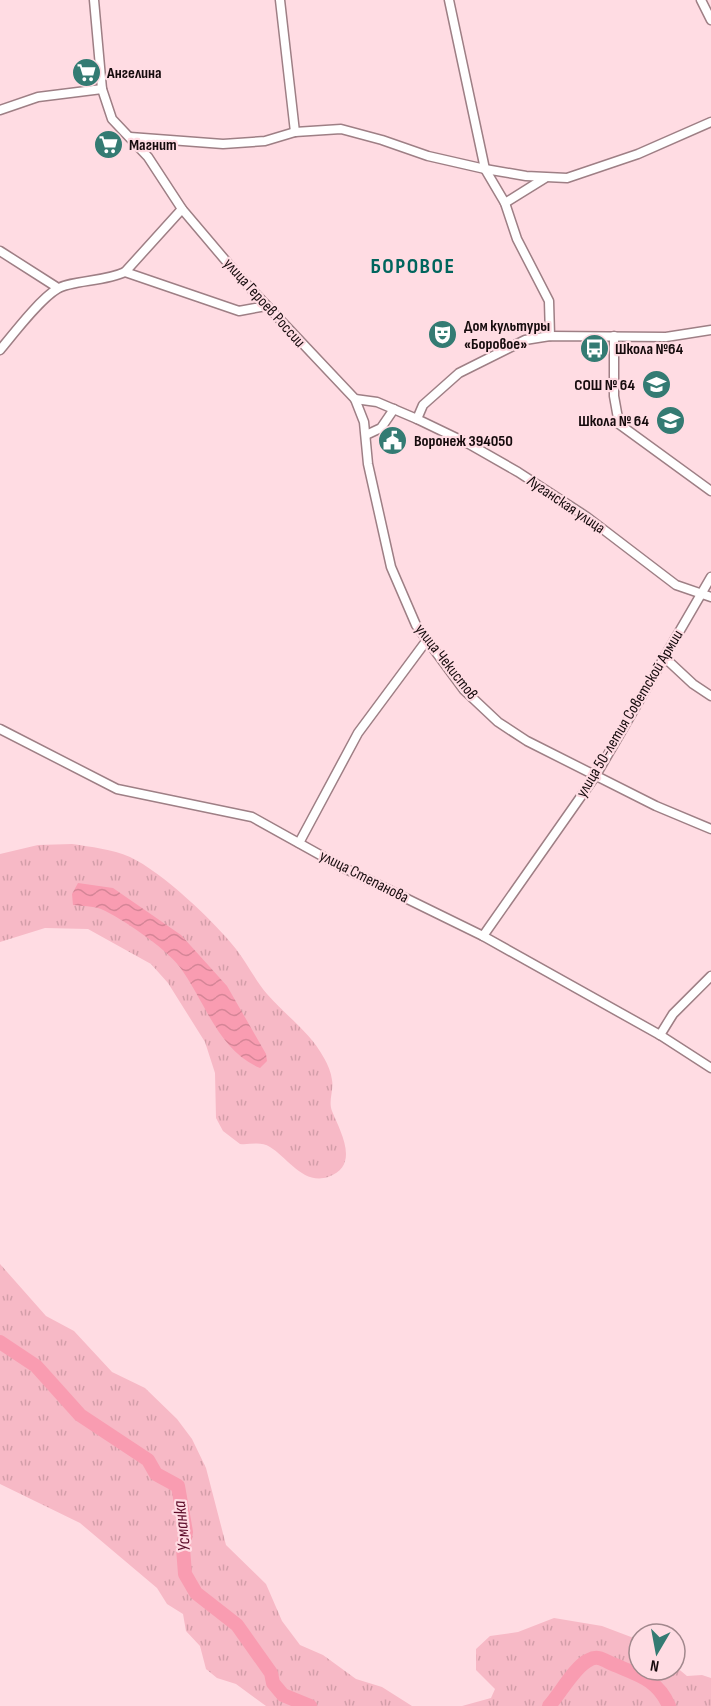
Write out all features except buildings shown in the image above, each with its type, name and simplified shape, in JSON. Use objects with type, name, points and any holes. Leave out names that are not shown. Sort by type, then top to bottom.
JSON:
[{"type":"street","name":"улица Героев России","points":[[94,0],[102,89],[112,119],[148,157],[182,209],[266,306],[355,399]]},
{"type":"street","points":[[280,0],[295,132]]},
{"type":"street","points":[[449,0],[485,169],[505,203],[517,239],[549,301],[550,336]]},
{"type":"street","points":[[705,0],[711,20]]},
{"type":"street","points":[[0,110],[38,97],[102,89]]},
{"type":"street","points":[[130,137],[223,144],[265,141],[295,132],[341,129],[428,156],[485,169],[546,178],[567,178],[639,154],[711,122]]},
{"type":"street","points":[[505,203],[546,178]]},
{"type":"street","points":[[0,350],[24,321],[58,288],[112,278],[124,272],[182,209]]},
{"type":"street","points":[[0,251],[58,288]]},
{"type":"street","points":[[136,259],[142,274],[153,283]]},
{"type":"street","points":[[124,272],[239,311],[266,306]]},
{"type":"street","points":[[355,399],[377,402],[417,419],[423,405],[459,373],[506,347],[525,340],[550,336],[666,337],[711,330]]},
{"type":"street","points":[[614,336],[614,396],[619,424],[711,491]]},
{"type":"street","name":"улица Чекистов","points":[[355,399],[366,435],[374,496],[391,567],[402,596],[427,640],[465,690],[498,722],[527,741],[656,806],[711,829]]},
{"type":"street","points":[[366,435],[381,428],[394,409]]},
{"type":"street","name":"Луганская улица","points":[[417,419],[469,444],[518,472],[587,517],[676,585],[702,592],[711,597]]},
{"type":"street","name":"улица 50-летия Советской Армии","points":[[483,936],[596,775],[711,577]]},
{"type":"street","points":[[299,843],[358,733],[427,640]]},
{"type":"street","points":[[664,657],[693,684],[711,696]]},
{"type":"street","name":"улица Степанова","points":[[0,729],[117,789],[252,817],[483,936],[660,1035],[711,1068]]},
{"type":"street","points":[[660,1035],[673,1014],[711,976]]},
{"type":"green space","points":[[72,844],[123,854],[143,864],[172,885],[226,938],[240,954],[267,994],[312,1040],[330,1071],[331,1107],[345,1147],[344,1165],[338,1172],[328,1177],[311,1177],[296,1169],[267,1145],[240,1144],[223,1131],[216,1118],[215,1073],[205,1042],[168,983],[151,964],[88,929],[45,928],[0,942],[0,854],[38,845]]},
{"type":"green space","points":[[0,1264],[46,1316],[74,1331],[112,1372],[145,1388],[177,1419],[192,1439],[206,1468],[226,1545],[266,1584],[282,1621],[300,1645],[323,1655],[356,1679],[382,1687],[412,1706],[266,1706],[236,1684],[217,1678],[206,1669],[200,1646],[186,1631],[183,1614],[167,1604],[157,1588],[80,1523],[0,1484]]},
{"type":"green space","points":[[554,1618],[602,1626],[627,1635],[627,1682],[687,1682],[687,1676],[702,1675],[711,1678],[711,1706],[462,1706],[491,1698],[495,1689],[476,1670],[476,1649],[490,1636],[518,1632]]},
{"type":"water","points":[[78,883],[113,888],[181,935],[227,986],[266,1054],[267,1061],[260,1068],[245,1060],[233,1049],[222,1037],[179,966],[154,942],[101,909],[73,905],[72,894]]},
{"type":"waterway","name":"Усманка","points":[[0,1342],[36,1366],[80,1415],[148,1460],[156,1474],[178,1486],[186,1532],[183,1548],[185,1574],[196,1593],[237,1625],[271,1673],[273,1683],[283,1695],[310,1706]]},
{"type":"waterway","name":"Усманка","points":[[549,1706],[578,1668],[593,1658],[602,1659],[647,1680],[665,1697],[669,1706]]},
{"type":"place","name":"Ангелина","points":[[86,73]]},
{"type":"place","name":"Магнит","points":[[108,145]]},
{"type":"place","name":"Дом культуры «Боровое»","points":[[443,335]]},
{"type":"place","name":"Школа №64","points":[[594,349]]},
{"type":"place","name":"СОШ № 64","points":[[656,385]]},
{"type":"place","name":"Школа № 64","points":[[670,421]]},
{"type":"place","name":"Воронеж 394050","points":[[393,441]]},
{"type":"district","name":"БОРОВОЕ","points":[[413,266]]}]
